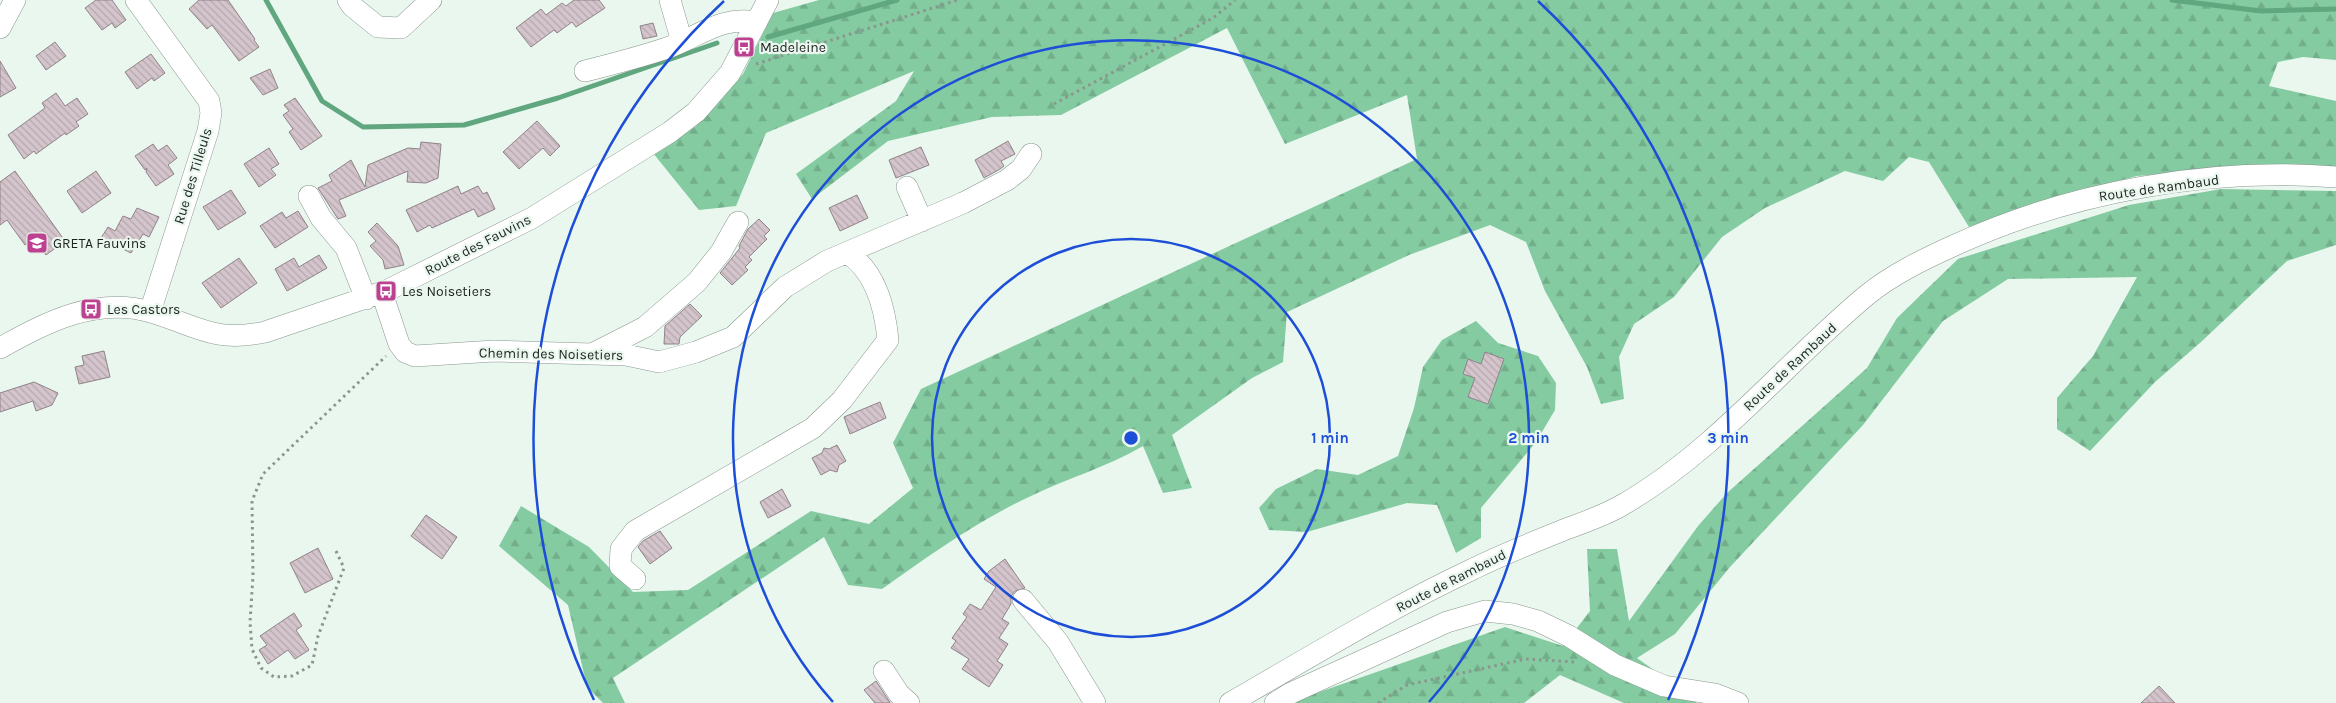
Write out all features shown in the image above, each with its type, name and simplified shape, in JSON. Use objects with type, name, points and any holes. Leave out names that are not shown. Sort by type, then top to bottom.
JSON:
[{"type":"street","points":[[0,28],[15,0]]},
{"type":"street","name":"Rue des Tilleuls","points":[[136,0],[209,101],[211,113],[208,131],[150,312]]},
{"type":"street","points":[[348,0],[352,6],[378,27],[400,28],[431,0]]},
{"type":"street","points":[[670,0],[682,42]]},
{"type":"street","name":"Route des Fauvins","points":[[0,348],[54,320],[78,312],[108,307],[150,312],[216,335],[248,336],[374,296],[532,218],[670,132],[696,112],[730,72],[768,0]]},
{"type":"street","points":[[585,71],[620,63],[682,42],[729,21],[745,20],[758,22]]},
{"type":"street","name":"Chemin des Noisetiers","points":[[399,344],[405,352],[415,356],[494,351],[626,355],[659,362],[696,352],[733,337],[785,287],[828,261],[963,203],[1007,180],[1021,169],[1031,154]]},
{"type":"street","name":"Route de Rambaud","points":[[1236,702],[1454,578],[1630,500],[1686,461],[1722,431],[1869,294],[1928,257],[1984,232],[2084,199],[2157,185],[2243,177],[2336,177]]},
{"type":"street","points":[[907,187],[922,221]]},
{"type":"street","points":[[309,196],[320,218],[346,248],[399,344]]},
{"type":"street","points":[[591,354],[645,326],[697,282],[721,252],[738,222]]},
{"type":"street","points":[[635,579],[620,566],[621,549],[635,531],[812,428],[842,400],[888,340],[885,312],[869,276],[858,259],[847,252]]},
{"type":"street","points":[[1023,600],[1058,642],[1094,703]]},
{"type":"street","points":[[1275,703],[1291,693],[1447,622],[1485,612],[1513,614],[1538,621],[1569,636],[1615,665],[1664,686],[1715,694],[1738,703]]},
{"type":"street","points":[[884,670],[899,694],[909,703]]},
{"type":"path","points":[[730,72],[958,0]]},
{"type":"path","points":[[1054,104],[1213,18],[1234,0]]},
{"type":"path","points":[[336,551],[344,568],[318,636],[312,665],[292,676],[274,678],[261,668],[252,649],[250,622],[253,576],[252,501],[263,474],[360,379],[399,344]]},
{"type":"path","points":[[1378,703],[1407,685],[1526,659],[1575,662]]},
{"type":"green space","points":[[819,0],[2336,0],[2336,60],[2303,57],[2278,62],[2269,86],[2336,101],[2336,168],[2218,169],[2137,176],[2047,200],[1969,227],[1929,162],[1909,157],[1883,181],[1845,171],[1765,208],[1722,237],[1674,297],[1634,324],[1619,357],[1624,399],[1601,404],[1587,367],[1545,291],[1526,242],[1490,225],[1409,255],[1287,312],[1283,362],[1252,378],[1172,435],[1192,488],[1163,493],[1143,446],[1116,460],[1031,496],[992,516],[954,539],[882,589],[848,585],[824,537],[613,678],[625,703],[603,703],[587,687],[568,605],[499,546],[521,506],[589,547],[633,592],[688,590],[811,511],[869,524],[913,488],[893,443],[921,389],[1417,159],[1407,95],[1285,144],[1227,28],[1061,115],[992,117],[888,141],[812,199],[796,174],[896,101],[914,71],[766,133],[736,206],[699,210],[653,153],[695,127],[743,74],[773,13]]},
{"type":"green space","points":[[2221,189],[2336,191],[2336,245],[2287,261],[2201,342],[2155,382],[2090,451],[2057,429],[2057,398],[2093,356],[2137,277],[2008,279],[1943,321],[1863,425],[1730,567],[1675,634],[1637,658],[1697,701],[1696,703],[1624,703],[1560,675],[1524,703],[1288,703],[1505,627],[1563,646],[1590,611],[1587,549],[1617,549],[1629,621],[1698,526],[1727,493],[1867,368],[1897,318],[1958,259],[2129,205]]},
{"type":"green space","points":[[1476,321],[1498,343],[1538,356],[1556,383],[1555,410],[1536,442],[1481,508],[1481,538],[1456,553],[1437,505],[1407,503],[1307,532],[1269,530],[1259,508],[1276,489],[1317,469],[1358,475],[1398,456],[1414,408],[1423,367],[1442,340]]},
{"type":"building","points":[[96,0],[112,0],[126,20],[115,28],[112,23],[102,30],[85,8]]},
{"type":"building","points":[[199,0],[228,0],[259,47],[239,61],[212,25],[207,29],[189,9]]},
{"type":"building","points":[[574,0],[599,0],[605,8],[576,27],[572,22],[557,33],[554,30],[531,47],[516,28],[541,9],[546,15],[562,3],[566,6]]},
{"type":"building","points":[[653,23],[657,36],[643,39],[640,26]]},
{"type":"building","points":[[55,42],[66,56],[46,70],[36,56]]},
{"type":"building","points":[[151,54],[165,73],[154,81],[152,78],[137,89],[125,72]]},
{"type":"building","points":[[0,61],[16,88],[0,97]]},
{"type":"building","points":[[270,69],[278,88],[263,95],[250,78]]},
{"type":"building","points":[[56,93],[65,106],[77,98],[88,114],[76,122],[79,126],[66,135],[65,133],[36,154],[34,151],[24,159],[8,135],[45,108],[42,103]]},
{"type":"building","points":[[295,98],[322,136],[301,150],[289,132],[293,129],[283,115],[289,111],[284,105]]},
{"type":"building","points":[[537,121],[560,146],[550,156],[543,148],[519,169],[503,152]]},
{"type":"building","points":[[1008,141],[1015,154],[1001,161],[1004,166],[984,178],[975,160]]},
{"type":"building","points":[[421,142],[441,144],[438,178],[426,183],[407,182],[408,171],[339,200],[346,216],[338,219],[318,188],[332,181],[329,175],[351,160],[365,187],[368,165],[408,148],[420,149]]},
{"type":"building","points":[[153,144],[158,151],[167,145],[177,158],[168,165],[174,174],[156,186],[146,172],[147,168],[145,170],[135,156]]},
{"type":"building","points":[[921,147],[929,165],[896,178],[889,160]]},
{"type":"building","points":[[269,148],[279,164],[271,169],[276,175],[259,187],[244,164]]},
{"type":"building","points":[[15,171],[65,241],[46,255],[34,238],[25,245],[7,220],[0,225],[0,182]]},
{"type":"building","points":[[96,171],[111,193],[82,213],[67,191]]},
{"type":"building","points":[[458,186],[461,194],[478,186],[483,194],[487,192],[495,209],[478,217],[474,209],[432,228],[430,225],[417,232],[406,210]]},
{"type":"building","points":[[231,190],[246,213],[218,230],[203,207]]},
{"type":"building","points":[[857,195],[868,218],[840,231],[829,208]]},
{"type":"building","points":[[137,208],[159,217],[149,237],[143,234],[131,253],[101,238],[108,227],[115,231],[123,216],[131,219]]},
{"type":"building","points":[[298,211],[308,227],[275,248],[260,226],[282,212],[286,218]]},
{"type":"building","points":[[759,219],[770,230],[764,236],[767,239],[749,257],[752,260],[745,267],[748,270],[732,285],[720,273],[740,248],[739,246],[748,229]]},
{"type":"building","points":[[377,223],[398,246],[404,265],[385,269],[383,260],[370,246],[376,241],[368,232]]},
{"type":"building","points":[[319,255],[327,268],[287,291],[275,269],[294,258],[299,267]]},
{"type":"building","points":[[239,258],[257,283],[221,308],[202,283]]},
{"type":"building","points":[[690,304],[702,316],[680,337],[679,344],[664,344],[665,326]]},
{"type":"building","points":[[104,351],[110,377],[79,384],[75,367],[84,365],[82,356]]},
{"type":"building","points":[[1485,352],[1504,359],[1488,404],[1468,397],[1475,378],[1463,374],[1468,359],[1481,364]]},
{"type":"building","points":[[34,382],[58,393],[52,405],[36,411],[33,401],[0,412],[0,393]]},
{"type":"building","points":[[880,402],[886,418],[850,434],[844,417]]},
{"type":"building","points":[[837,445],[846,461],[839,465],[837,472],[830,470],[821,475],[812,458],[822,453],[824,448],[829,449]]},
{"type":"building","points":[[782,489],[791,506],[768,518],[760,502]]},
{"type":"building","points":[[426,515],[457,537],[442,559],[411,536]]},
{"type":"building","points":[[660,531],[672,548],[650,564],[638,547],[643,541]]},
{"type":"building","points":[[318,548],[333,579],[305,593],[290,563]]},
{"type":"building","points":[[1005,559],[1025,588],[1015,591],[1011,596],[1011,604],[1002,619],[1009,623],[999,638],[1008,644],[997,661],[1003,665],[989,687],[962,669],[969,659],[951,648],[956,641],[952,638],[967,617],[963,614],[970,604],[981,610],[996,587],[984,579],[989,571]]},
{"type":"building","points":[[294,613],[302,626],[296,630],[309,650],[295,659],[288,650],[268,664],[259,650],[267,645],[260,636]]},
{"type":"building","points":[[876,681],[890,703],[875,703],[864,690]]},
{"type":"building","points":[[2159,686],[2175,703],[2141,703]]},
{"type":"waterway","points":[[266,0],[322,101],[363,127],[464,125],[558,98],[717,43]]},
{"type":"waterway","points":[[768,37],[897,0]]},
{"type":"waterway","points":[[2172,0],[2261,11],[2336,9]]},
{"type":"place","name":"Madeleine","points":[[744,47]]},
{"type":"place","name":"GRETA Fauvins","points":[[37,243]]},
{"type":"place","name":"Les Noisetiers","points":[[386,291]]},
{"type":"place","name":"Les Castors","points":[[91,309]]}]
